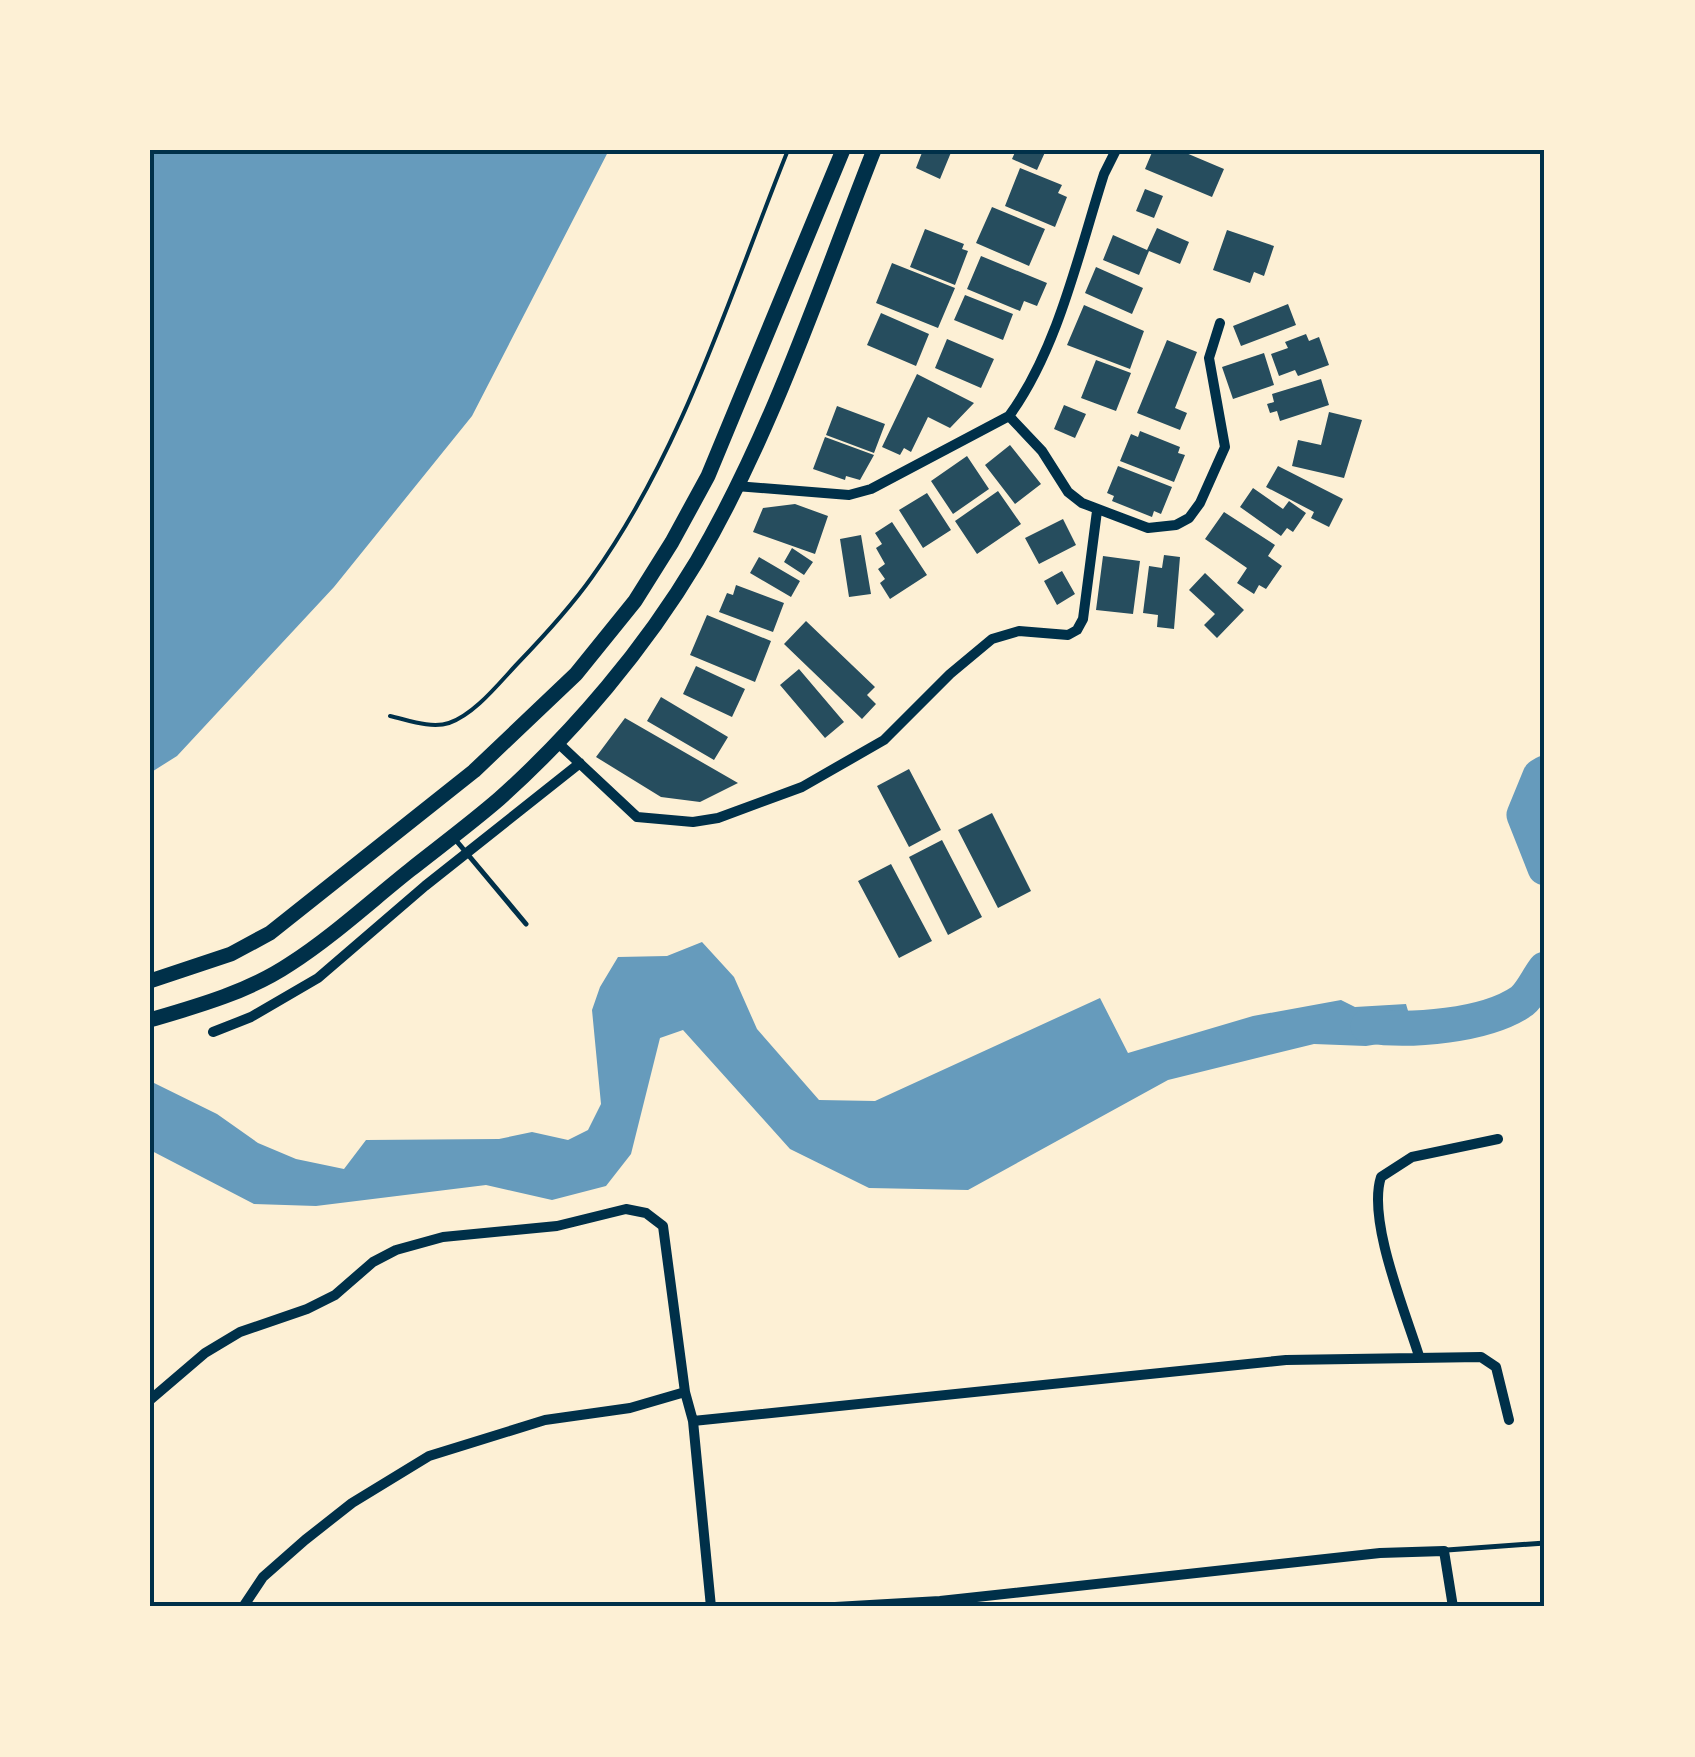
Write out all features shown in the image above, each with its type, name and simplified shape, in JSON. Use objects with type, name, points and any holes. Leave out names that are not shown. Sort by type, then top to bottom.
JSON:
[{"type":"main road","points":[[150,982],[230,954],[270,933],[474,771],[576,674],[635,601],[708,476],[843,150]]},
{"type":"main road","points":[[150,1020],[232,993],[290,964],[499,799],[557,742],[612,679],[658,620],[697,560],[736,486],[773,405],[874,150]]},
{"type":"street","points":[[736,486],[849,495],[871,489],[1009,416],[1024,396],[1053,329],[1104,174],[1116,150]]},
{"type":"street","points":[[1009,416],[1042,452],[1068,492],[1097,511],[1148,528],[1162,528],[1189,518],[1200,504],[1224,447],[1208,358],[1220,323]]},
{"type":"street","points":[[557,742],[637,817],[675,822],[718,818],[802,787],[884,740],[950,674],[992,639],[1019,630],[1068,635],[1077,630],[1083,620],[1097,511]]},
{"type":"street","points":[[213,1032],[250,1018],[318,978],[425,886],[580,763]]},
{"type":"street","points":[[1419,1356],[1382,1234],[1376,1191],[1380,1176],[1412,1157],[1498,1139]]},
{"type":"street","points":[[150,1400],[205,1354],[240,1332],[335,1295],[372,1262],[396,1250],[442,1236],[557,1226],[626,1209],[646,1214],[663,1226],[685,1392],[693,1421],[711,1607]]},
{"type":"street","points":[[693,1421],[1156,1371],[1286,1360],[1419,1356],[1481,1357],[1491,1361],[1496,1366],[1510,1420]]},
{"type":"street","points":[[242,1607],[263,1577],[305,1540],[352,1503],[429,1456],[544,1420],[630,1408],[685,1392]]},
{"type":"street","points":[[835,1607],[940,1601],[1380,1553],[1444,1550],[1454,1607]]},
{"type":"lane","points":[[453,836],[526,924]]},
{"type":"lane","points":[[1444,1550],[1545,1543]]},
{"type":"path","points":[[390,716],[432,725],[461,717],[550,629],[592,578],[655,473],[686,406],[788,150]]},
{"type":"water","points":[[150,150],[609,150],[472,416],[334,587],[177,756],[150,773]]},
{"type":"water","points":[[702,942],[734,977],[757,1029],[819,1100],[875,1101],[1100,998],[1128,1053],[1253,1016],[1341,1000],[1355,1007],[1406,1004],[1416,1038],[1366,1046],[1314,1044],[1168,1080],[968,1190],[869,1188],[790,1149],[683,1030],[660,1038],[631,1154],[606,1186],[552,1200],[486,1185],[316,1206],[254,1204],[150,1150],[150,1081],[217,1114],[258,1143],[296,1159],[344,1169],[366,1140],[499,1139],[532,1132],[568,1140],[588,1130],[601,1104],[592,1010],[618,957],[667,956]]},
{"type":"building","points":[[923,150],[952,150],[940,179],[916,168]]},
{"type":"building","points":[[1016,150],[1046,150],[1037,170],[1012,159]]},
{"type":"building","points":[[1153,150],[1179,150],[1224,169],[1212,197],[1145,169]]},
{"type":"building","points":[[1020,168],[1062,185],[1058,193],[1067,197],[1055,227],[1005,206]]},
{"type":"building","points":[[1145,189],[1163,196],[1154,218],[1136,211]]},
{"type":"building","points":[[992,207],[1045,229],[1029,266],[976,243]]},
{"type":"building","points":[[1157,228],[1189,242],[1180,264],[1149,251],[1139,275],[1103,260],[1113,235],[1147,250]]},
{"type":"building","points":[[925,229],[964,244],[962,249],[968,251],[955,285],[910,267]]},
{"type":"building","points":[[1227,230],[1274,246],[1264,276],[1254,272],[1250,283],[1213,270]]},
{"type":"building","points":[[981,256],[1047,283],[1037,306],[1024,301],[1020,311],[967,289]]},
{"type":"building","points":[[892,263],[955,288],[938,328],[876,303]]},
{"type":"building","points":[[1096,267],[1143,288],[1132,314],[1085,293]]},
{"type":"building","points":[[965,295],[1013,314],[1003,340],[954,320]]},
{"type":"building","points":[[1288,304],[1296,325],[1241,346],[1233,326]]},
{"type":"building","points":[[1084,305],[1144,331],[1130,369],[1067,345]]},
{"type":"building","points":[[881,313],[929,334],[916,366],[867,345]]},
{"type":"building","points":[[1306,334],[1309,341],[1319,337],[1329,365],[1298,376],[1295,370],[1279,376],[1271,354],[1288,348],[1285,342]]},
{"type":"building","points":[[947,339],[994,359],[981,388],[935,368]]},
{"type":"building","points":[[1167,340],[1197,352],[1175,408],[1187,413],[1180,430],[1137,413]]},
{"type":"building","points":[[1264,353],[1274,385],[1233,399],[1222,367]]},
{"type":"building","points":[[1096,360],[1131,373],[1116,411],[1081,398]]},
{"type":"building","points":[[917,374],[974,403],[950,428],[928,417],[911,452],[904,448],[900,455],[882,447]]},
{"type":"building","points":[[1321,379],[1329,405],[1280,421],[1277,411],[1270,413],[1267,404],[1274,402],[1272,394]]},
{"type":"building","points":[[1064,405],[1086,414],[1075,438],[1054,429]]},
{"type":"building","points":[[837,406],[885,424],[874,453],[826,435]]},
{"type":"building","points":[[1329,412],[1362,420],[1344,478],[1292,466],[1298,440],[1321,445]]},
{"type":"building","points":[[1140,431],[1180,447],[1178,453],[1185,455],[1174,482],[1120,461],[1131,434],[1138,437]]},
{"type":"building","points":[[825,437],[874,455],[860,480],[846,476],[845,480],[813,469]]},
{"type":"building","points":[[1010,445],[1041,484],[1015,504],[985,465]]},
{"type":"building","points":[[967,456],[989,489],[953,514],[931,481]]},
{"type":"building","points":[[1118,466],[1172,487],[1161,514],[1154,511],[1152,517],[1112,501],[1114,496],[1107,493]]},
{"type":"building","points":[[1278,466],[1343,499],[1329,527],[1311,518],[1314,512],[1266,487]]},
{"type":"building","points":[[1253,488],[1283,509],[1289,501],[1306,513],[1293,532],[1287,528],[1281,536],[1240,507]]},
{"type":"building","points":[[998,491],[1021,524],[977,554],[955,521]]},
{"type":"building","points":[[927,493],[951,530],[923,548],[899,510]]},
{"type":"building","points":[[795,504],[828,516],[815,554],[753,532],[763,508]]},
{"type":"building","points":[[1224,512],[1275,545],[1268,556],[1282,566],[1266,589],[1259,585],[1254,594],[1237,583],[1247,568],[1205,539]]},
{"type":"building","points":[[1063,519],[1076,545],[1039,564],[1025,538]]},
{"type":"building","points":[[892,522],[927,575],[890,599],[880,583],[885,579],[878,569],[885,564],[876,548],[882,544],[875,533]]},
{"type":"building","points":[[861,535],[871,594],[849,597],[840,539]]},
{"type":"building","points":[[792,548],[813,562],[804,575],[784,562]]},
{"type":"building","points":[[1164,555],[1180,557],[1174,629],[1157,627],[1158,615],[1143,613],[1149,566],[1162,568]]},
{"type":"building","points":[[1103,556],[1140,561],[1133,614],[1096,610]]},
{"type":"building","points":[[759,557],[800,581],[791,597],[750,573]]},
{"type":"building","points":[[1062,571],[1075,594],[1057,605],[1044,581]]},
{"type":"building","points":[[1205,573],[1244,610],[1217,638],[1204,625],[1215,614],[1189,590]]},
{"type":"building","points":[[736,585],[784,603],[773,632],[719,612],[727,593],[733,595]]},
{"type":"building","points":[[707,615],[771,641],[755,682],[690,655]]},
{"type":"building","points":[[806,621],[875,687],[867,695],[876,704],[862,719],[784,644]]},
{"type":"building","points":[[696,666],[745,689],[732,717],[683,694]]},
{"type":"building","points":[[799,669],[844,722],[825,738],[780,685]]},
{"type":"building","points":[[661,697],[728,737],[714,760],[647,721]]},
{"type":"building","points":[[625,718],[738,783],[700,802],[661,797],[596,757]]},
{"type":"building","points":[[909,769],[941,830],[909,847],[877,786]]},
{"type":"building","points":[[992,813],[1031,891],[998,908],[958,830]]},
{"type":"building","points":[[942,840],[982,917],[948,935],[909,857]]},
{"type":"building","points":[[891,864],[932,941],[899,958],[858,881]]},
{"type":"waterway","points":[[1545,773],[1540,776],[1524,815],[1545,868]]},
{"type":"waterway","points":[[1368,1026],[1426,1027],[1489,1016],[1522,1001],[1545,969]]}]
